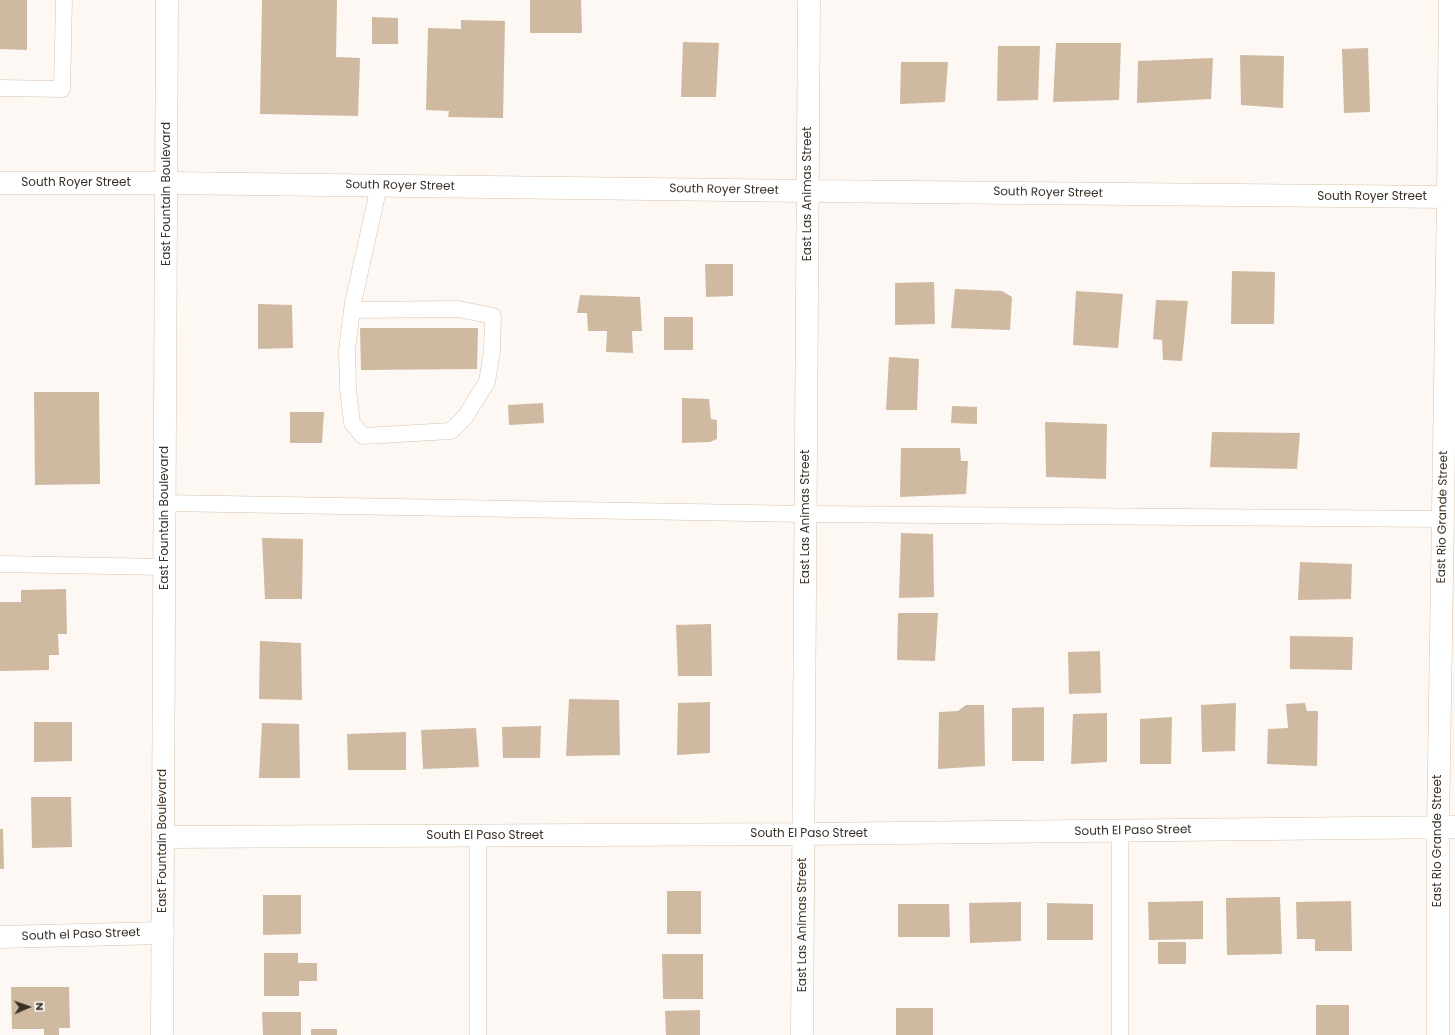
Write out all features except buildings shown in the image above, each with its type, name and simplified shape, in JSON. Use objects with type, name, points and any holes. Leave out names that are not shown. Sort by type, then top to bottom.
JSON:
[{"type":"street","name":"East Fountain Boulevard","points":[[162,1035],[167,0]]},
{"type":"street","name":"East Las Animas Street","points":[[802,1035],[809,0]]},
{"type":"street","name":"East Rio Grande Street","points":[[1438,1035],[1446,827],[1443,519],[1449,456],[1448,197],[1450,0]]},
{"type":"street","name":"South Royer Street","points":[[0,183],[167,183],[1448,197]]},
{"type":"street","name":"South El Paso Street","points":[[163,838],[803,834],[1446,827]]},
{"type":"street","name":"South el Paso Street","points":[[0,937],[163,933]]},
{"type":"lane","points":[[0,88],[62,89],[64,0]]},
{"type":"lane","points":[[352,310],[458,309],[493,316],[492,351],[487,382],[465,417],[451,431],[363,436],[352,423],[348,389],[347,350],[352,310],[379,186]]},
{"type":"lane","points":[[165,503],[806,514],[1443,519]]},
{"type":"lane","points":[[0,564],[165,567]]},
{"type":"lane","points":[[1120,831],[1120,1035]]},
{"type":"lane","points":[[478,836],[478,1035]]}]
